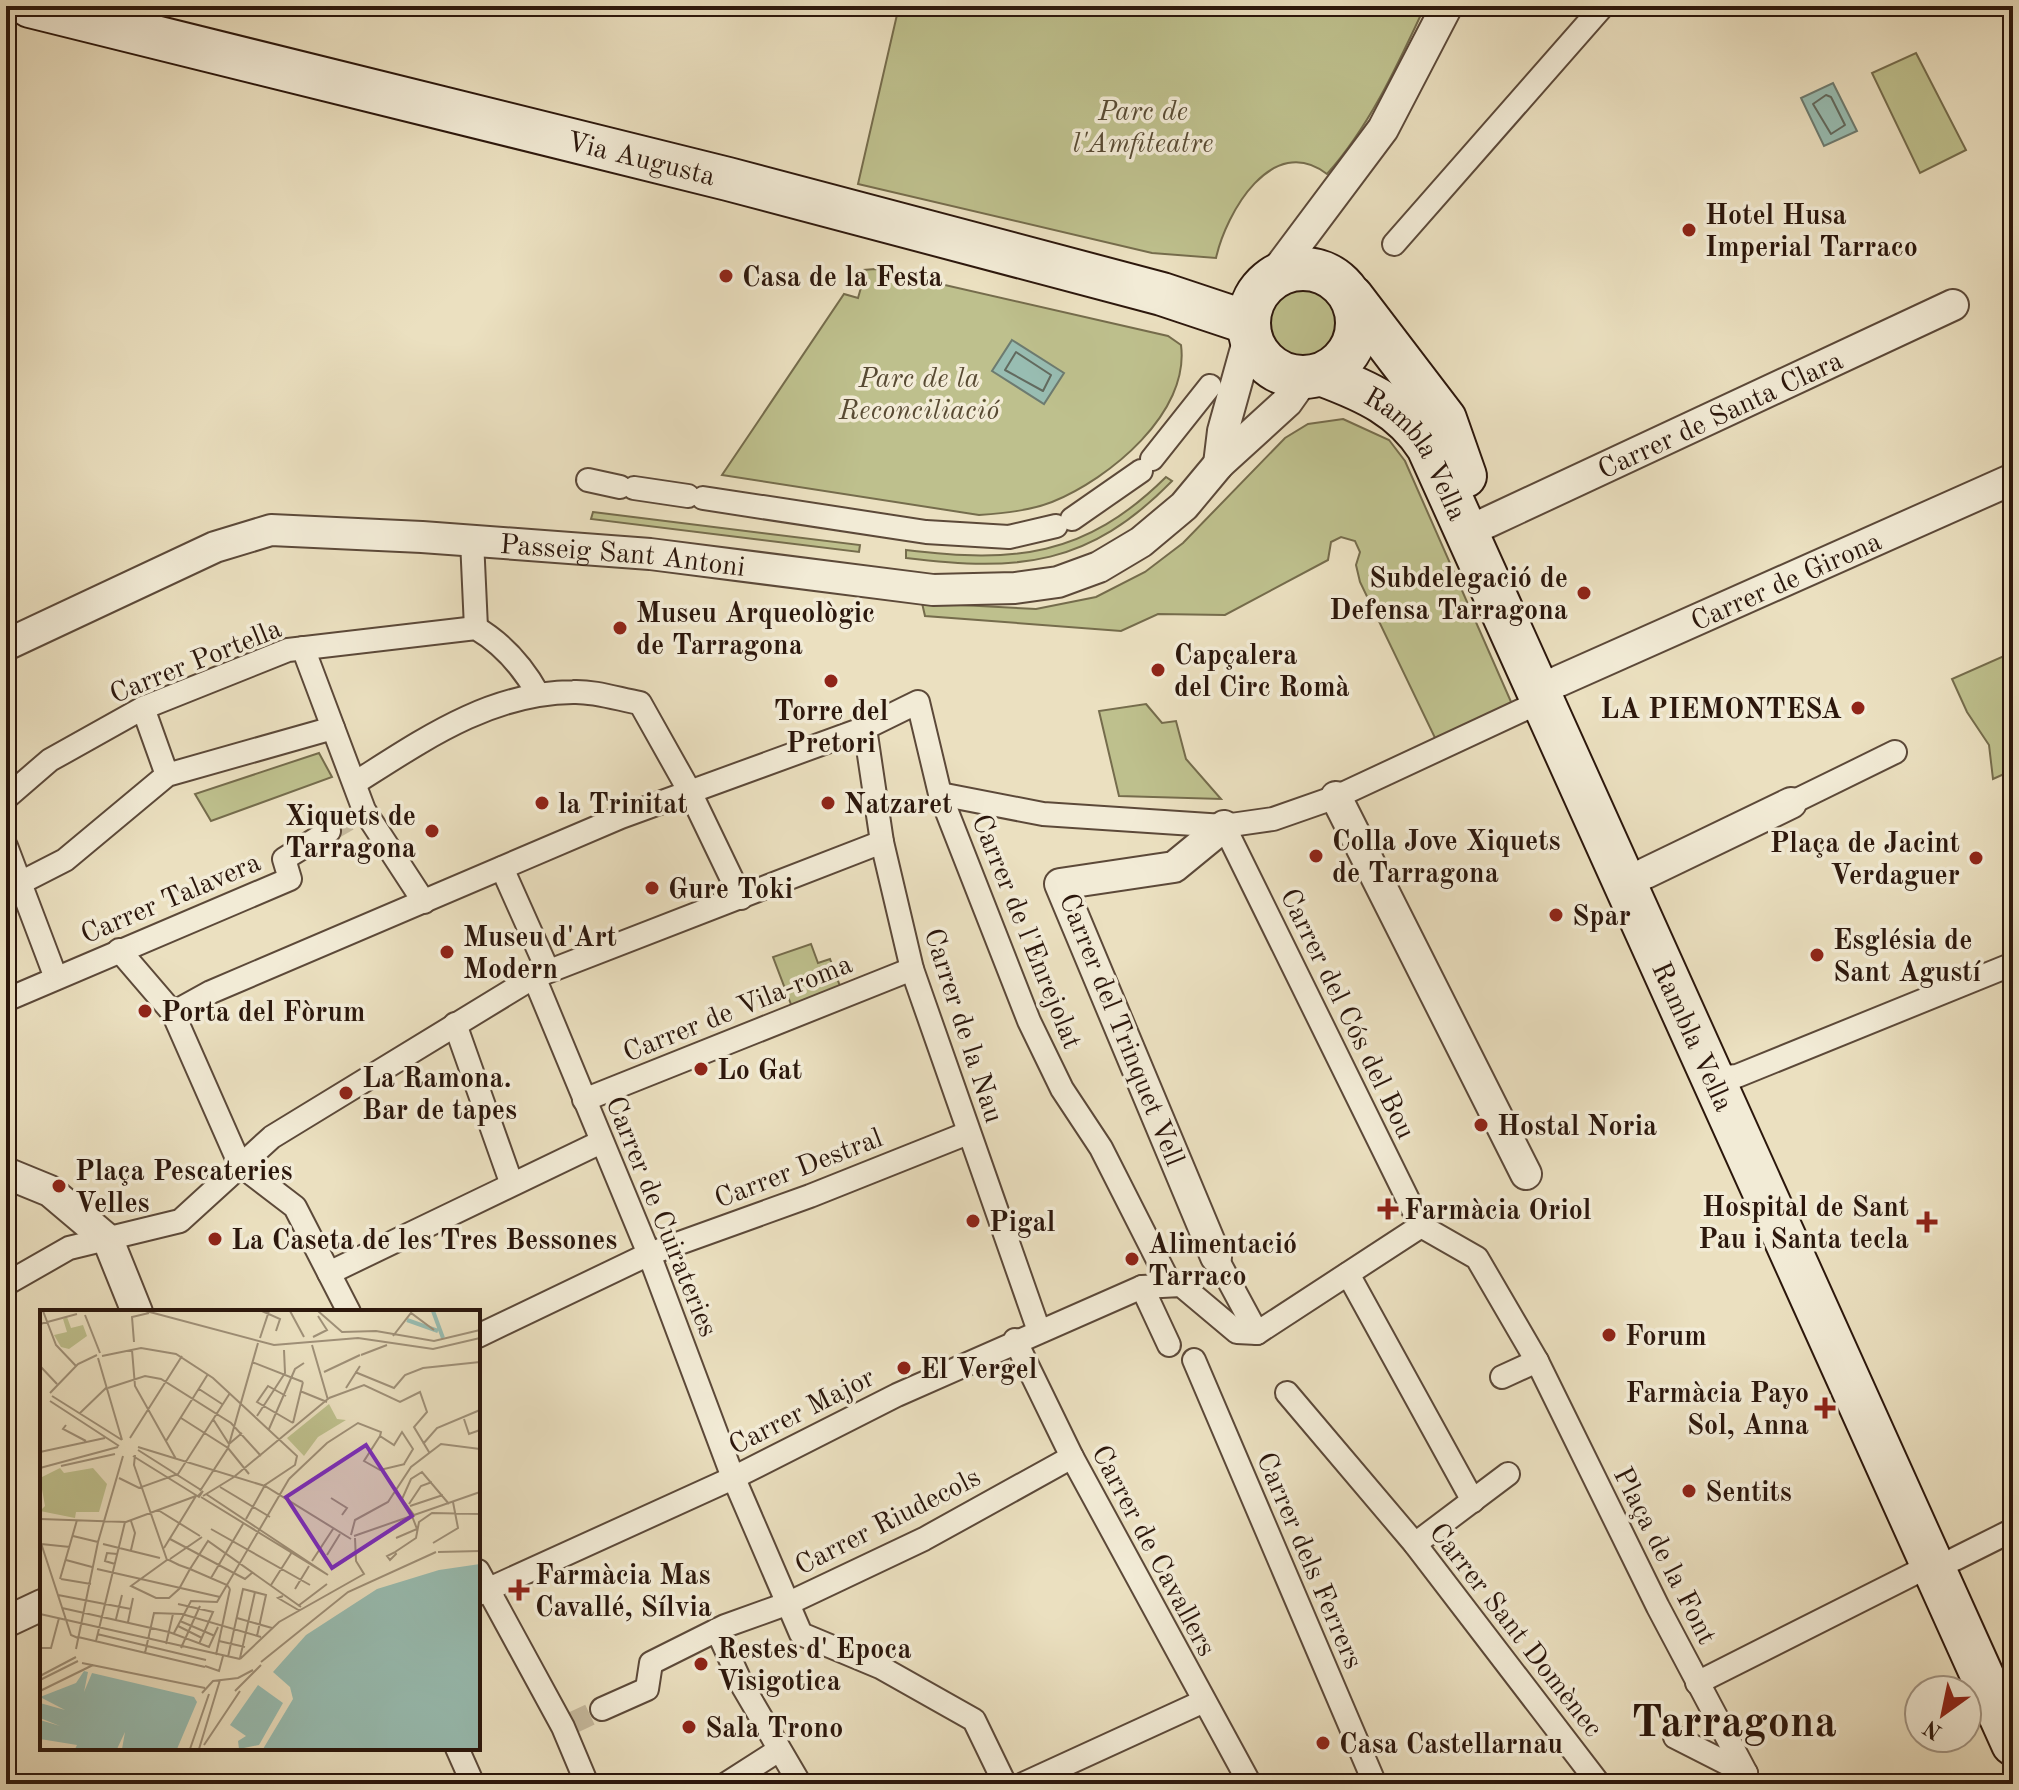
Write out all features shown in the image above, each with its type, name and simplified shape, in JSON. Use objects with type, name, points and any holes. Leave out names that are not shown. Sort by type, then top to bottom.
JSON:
[{"type":"main road","name":"Via Augusta","points":[[30,6],[728,179],[1172,297],[1249,329]]},
{"type":"main road","points":[[1306,268],[1340,282],[1352,297],[1358,315],[1354,343],[1339,365],[1313,377],[1285,375],[1269,366],[1256,352],[1249,329],[1257,293],[1270,280],[1287,271],[1306,268]]},
{"type":"main road","name":"Rambla Vella","points":[[1352,297],[1445,419],[1551,691],[1944,1562],[2013,1744]]},
{"type":"main road","name":"Rambla Vella","points":[[1313,377],[1386,403],[1420,435],[1646,873],[1725,1077]]},
{"type":"main road","name":"Rambla Vella","points":[[1944,1562],[2013,1691]]},
{"type":"street","points":[[1270,280],[1383,129],[1447,6]]},
{"type":"street","points":[[1394,244],[1603,6]]},
{"type":"street","name":"Carrer de Santa Clara","points":[[1486,523],[1953,305]]},
{"type":"street","points":[[1219,464],[1223,431],[1249,329]]},
{"type":"street","name":"Passeig Sant Antoni","points":[[6,645],[215,547],[271,530],[472,540],[650,554],[933,590],[1015,588],[1058,582],[1099,567],[1141,542],[1184,506],[1219,464],[1313,377]]},
{"type":"street","points":[[588,480],[926,532],[1009,537],[1064,523],[1147,465],[1210,386]]},
{"type":"street","name":"Carrer de Girona","points":[[1551,691],[2013,479]]},
{"type":"street","points":[[472,540],[476,628],[495,640],[511,656],[538,694]]},
{"type":"street","name":"Carrer Portella","points":[[6,798],[50,760],[143,708],[288,650],[476,628]]},
{"type":"street","points":[[303,648],[355,783],[360,813],[424,902]]},
{"type":"street","points":[[355,783],[459,719],[515,698],[577,691],[640,703],[690,792],[741,898]]},
{"type":"street","points":[[173,1013],[211,992],[621,817],[865,728],[918,702],[946,795],[1043,814],[1224,826],[1273,819],[1336,797],[1551,691]]},
{"type":"street","points":[[143,708],[167,775]]},
{"type":"street","points":[[22,882],[65,860],[167,775],[333,728]]},
{"type":"street","name":"Carrer de la Nau","points":[[865,728],[882,842],[912,969],[1039,1331]]},
{"type":"street","points":[[1646,873],[1895,752]]},
{"type":"street","name":"Carrer de l'Enrejolat","points":[[946,795],[1050,1035]]},
{"type":"street","name":"Carrer de l'Enrejolat","points":[[946,795],[1029,1021],[1062,1089],[1101,1148],[1170,1284]]},
{"type":"street","points":[[1336,797],[1530,1183]]},
{"type":"street","name":"Carrer del Cós del Bou","points":[[1224,826],[1421,1226]]},
{"type":"street","name":"Carrer del Trinquet Vell","points":[[1224,826],[1174,867],[1060,884],[1216,1257],[1257,1333]]},
{"type":"street","name":"Carrer Talavera","points":[[6,1000],[290,879],[284,859],[329,831]]},
{"type":"street","points":[[6,1284],[69,1248],[180,1221],[272,1137],[541,974],[882,842]]},
{"type":"street","points":[[6,846],[56,978]]},
{"type":"street","name":"Carrer de Cuirateries","points":[[502,868],[584,1100],[649,1254],[733,1478],[801,1634],[880,1667],[974,1720],[1005,1784]]},
{"type":"street","points":[[119,950],[173,1013],[240,1165],[295,1207],[348,1310]]},
{"type":"street","points":[[1725,1077],[2013,964]]},
{"type":"street","name":"Carrer de Vila-roma","points":[[584,1100],[912,969]]},
{"type":"street","points":[[455,1024],[511,1182]]},
{"type":"street","name":"Carrer de l'Enrejolat","points":[[1062,1057],[1072,1081],[1062,1089]]},
{"type":"street","name":"Carrer Destral","points":[[480,1335],[649,1254],[810,1196],[968,1133]]},
{"type":"street","points":[[329,1273],[511,1182],[601,1142]]},
{"type":"street","points":[[15,1176],[50,1191],[108,1240],[136,1310]]},
{"type":"street","points":[[1170,1284],[1193,1292],[1237,1332],[1257,1333],[1421,1226]]},
{"type":"street","name":"Plaça de la Font","points":[[1421,1226],[1477,1258],[1537,1361],[1741,1778]]},
{"type":"street","points":[[1348,1274],[1473,1501]]},
{"type":"street","name":"Carrer Major","points":[[481,1584],[733,1478],[897,1395],[1015,1340],[1142,1287],[1170,1284]]},
{"type":"street","points":[[1142,1287],[1169,1345]]},
{"type":"street","name":"Carrer de Cavallers","points":[[1015,1340],[1072,1457],[1202,1702],[1250,1784]]},
{"type":"street","name":"Carrer dels Ferrers","points":[[1194,1360],[1375,1784]]},
{"type":"street","points":[[1502,1377],[1537,1361]]},
{"type":"street","name":"Carrer Sant Domènec","points":[[1287,1393],[1415,1544],[1599,1784]]},
{"type":"street","name":"Carrer Riudecols","points":[[602,1709],[647,1689],[651,1663],[721,1628],[789,1603],[924,1539],[1072,1457]]},
{"type":"street","points":[[1415,1544],[1508,1474]]},
{"type":"street","points":[[1697,1683],[2013,1530]]},
{"type":"street","points":[[481,1584],[567,1725],[587,1784]]},
{"type":"street","points":[[6,1622],[40,1606]]},
{"type":"street","points":[[721,1628],[742,1685],[800,1784]]},
{"type":"street","points":[[1023,1784],[1202,1702]]},
{"type":"street","name":"Plaça de la Font","points":[[1675,1737],[1741,1778]]},
{"type":"street","points":[[458,1750],[473,1784]]},
{"type":"street","points":[[726,1784],[779,1750]]},
{"type":"green space","name":"Parc de l'Amfiteatre","points":[[899,6],[1425,6],[1382,94],[1357,136],[1327,174],[1307,164],[1288,163],[1270,170],[1241,201],[1221,240],[1216,258],[1152,253],[858,184]]},
{"type":"green space","points":[[1916,53],[1966,150],[1920,173],[1872,73]]},
{"type":"green space","name":"Parc de la Reconciliació","points":[[875,269],[1168,336],[1181,345],[1180,370],[1173,395],[1159,418],[1120,460],[1074,491],[1025,510],[979,515],[722,475],[844,294],[858,298],[862,284],[855,276],[863,270]]},
{"type":"green space","points":[[1304,288],[1324,294],[1334,304],[1340,324],[1334,344],[1324,354],[1304,360],[1284,354],[1274,344],[1268,324],[1274,304],[1284,294]]},
{"type":"green space","points":[[1343,419],[1389,440],[1405,461],[1512,704],[1436,740],[1360,582],[1356,565],[1360,552],[1355,541],[1341,537],[1331,542],[1328,560],[1225,615],[1158,614],[1121,631],[925,616],[922,603],[1036,609],[1096,597],[1145,572],[1183,543],[1285,438],[1308,424]]},
{"type":"green space","points":[[1166,477],[1172,481],[1111,531],[1050,557],[984,564],[906,558],[906,550],[981,555],[1046,549],[1106,524],[1136,504]]},
{"type":"green space","points":[[593,512],[860,545],[859,552],[591,519]]},
{"type":"green space","points":[[2013,652],[2013,770],[1993,779],[1989,745],[1967,712],[1952,679]]},
{"type":"green space","points":[[1146,704],[1162,723],[1176,721],[1186,759],[1221,799],[1119,796],[1099,711]]},
{"type":"green space","points":[[319,753],[332,777],[211,821],[195,794]]},
{"type":"green space","points":[[811,944],[818,963],[830,959],[841,989],[792,1007],[773,957]]},
{"type":"water","points":[[1833,83],[1857,131],[1824,146],[1801,98]]},
{"type":"water","points":[[1012,340],[1064,373],[1044,404],[992,371]]},
{"type":"tunnel","points":[[329,831],[355,816]]},
{"type":"tunnel","points":[[570,1724],[602,1709]]},
{"type":"place","name":"Hotel Husa Imperial Tarraco","points":[[1689,230]]},
{"type":"place","name":"Casa de la Festa","points":[[726,276]]},
{"type":"place","name":"Subdelegació de Defensa Tarragona","points":[[1584,593]]},
{"type":"place","name":"Museu Arqueològic de Tarragona","points":[[620,628]]},
{"type":"place","name":"Capçalera del Circ Romà","points":[[1158,670]]},
{"type":"place","name":"Torre del Pretori","points":[[831,681]]},
{"type":"place","name":"LA PIEMONTESA","points":[[1858,708]]},
{"type":"place","name":"la Trinitat","points":[[542,803]]},
{"type":"place","name":"Natzaret","points":[[828,803]]},
{"type":"place","name":"Xiquets de Tarragona","points":[[432,831]]},
{"type":"place","name":"Colla Jove Xiquets de Tarragona","points":[[1316,856]]},
{"type":"place","name":"Plaça de Jacint Verdaguer","points":[[1976,858]]},
{"type":"place","name":"Gure Toki","points":[[652,888]]},
{"type":"place","name":"Spar","points":[[1556,915]]},
{"type":"place","name":"Museu d'Art Modern","points":[[447,952]]},
{"type":"place","name":"Església de Sant Agustí","points":[[1817,955]]},
{"type":"place","name":"Porta del Fòrum","points":[[145,1011]]},
{"type":"place","name":"Lo Gat","points":[[701,1069]]},
{"type":"place","name":"La Ramona. Bar de tapes","points":[[346,1093]]},
{"type":"place","name":"Hostal Noria","points":[[1481,1125]]},
{"type":"place","name":"Plaça Pescateries Velles","points":[[59,1186]]},
{"type":"place","name":"Farmàcia Oriol","points":[[1388,1209]]},
{"type":"place","name":"Pigal","points":[[973,1221]]},
{"type":"place","name":"Hospital de Sant Pau i Santa tecla","points":[[1927,1222]]},
{"type":"place","name":"La Caseta de les Tres Bessones","points":[[215,1239]]},
{"type":"place","name":"Alimentació Tarraco","points":[[1132,1259]]},
{"type":"place","name":"Forum","points":[[1609,1335]]},
{"type":"place","name":"El Vergel","points":[[904,1368]]},
{"type":"place","name":"Farmàcia Payo Sol, Anna","points":[[1825,1408]]},
{"type":"place","name":"Sentits","points":[[1689,1491]]},
{"type":"place","name":"Farmàcia Mas Cavallé, Sílvia","points":[[519,1590]]},
{"type":"place","name":"Restes d' Epoca Visigotica","points":[[701,1664]]},
{"type":"place","name":"Sala Trono","points":[[689,1727]]},
{"type":"place","name":"Casa Castellarnau","points":[[1323,1743]]},
{"type":"district","name":"Tarragona","points":[[1734,1721]]}]
